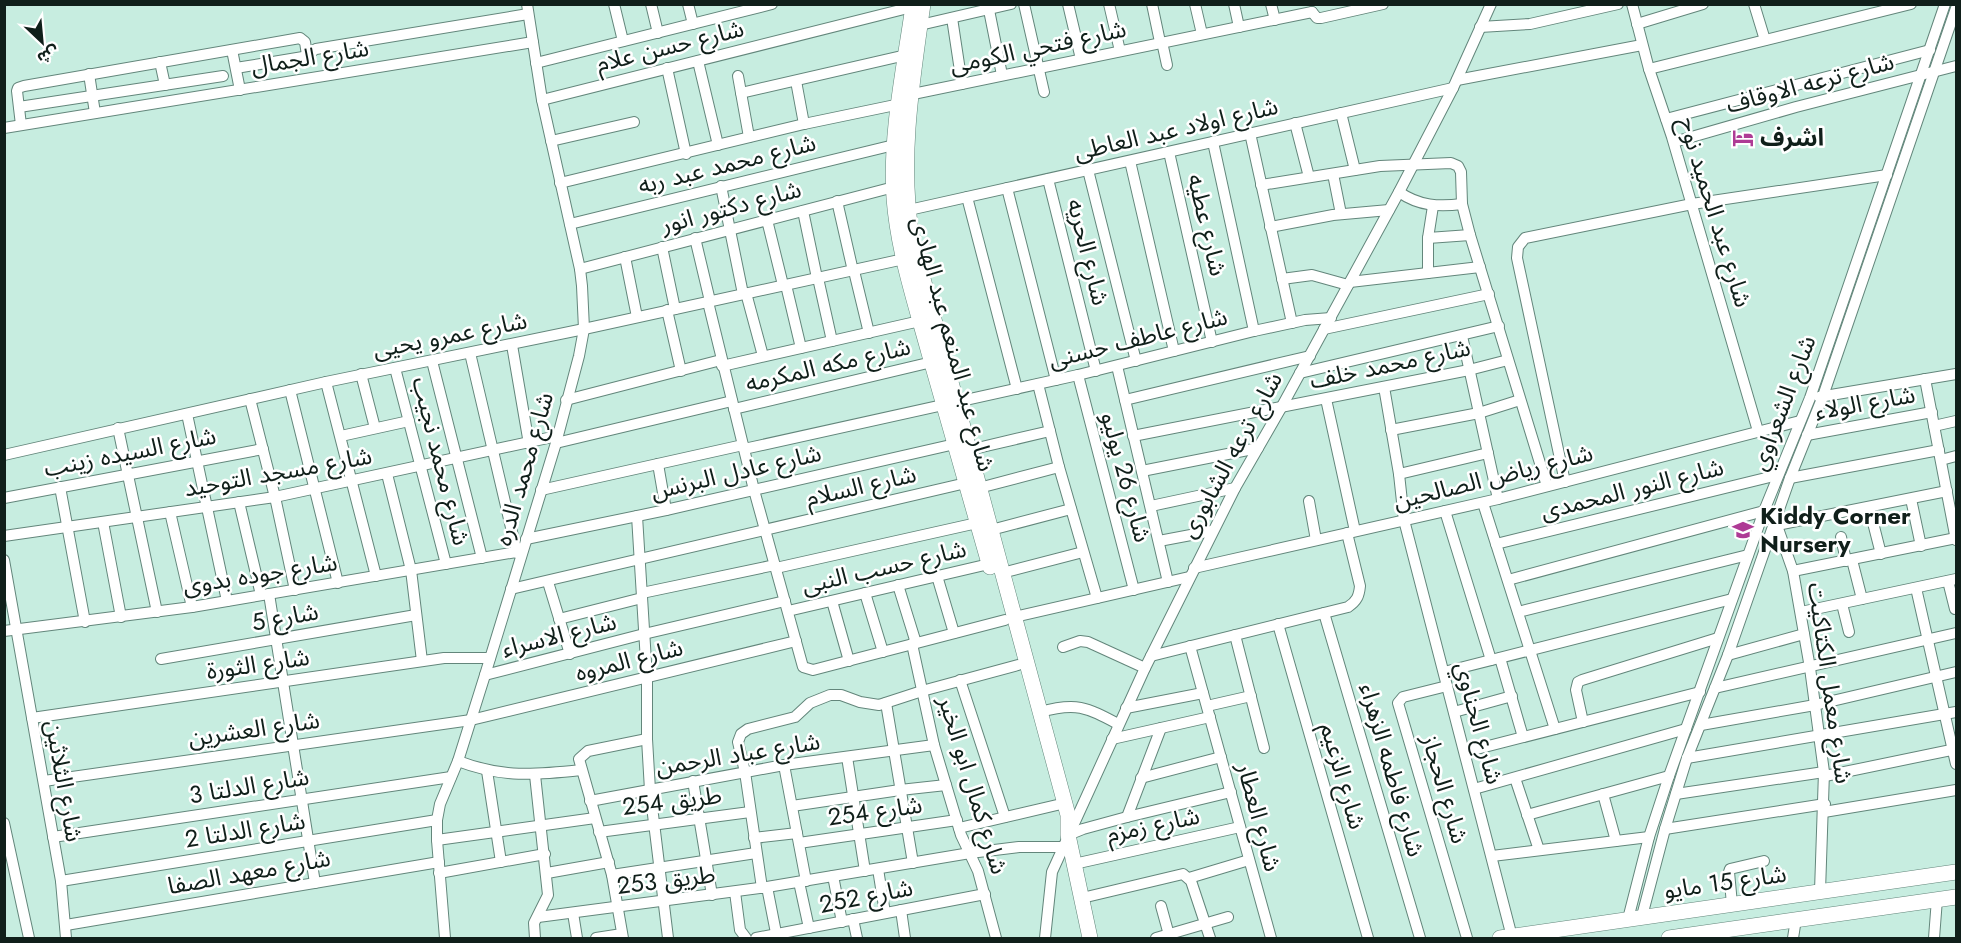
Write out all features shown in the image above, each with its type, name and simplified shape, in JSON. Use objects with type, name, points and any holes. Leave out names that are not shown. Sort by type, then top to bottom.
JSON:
[{"type":"street","points":[[615,4],[623,41]]},
{"type":"street","points":[[651,4],[657,33]]},
{"type":"street","points":[[688,4],[693,24]]},
{"type":"street","points":[[920,25],[1011,4]]},
{"type":"street","points":[[1024,4],[1044,92]]},
{"type":"street","points":[[1068,4],[1081,59]]},
{"type":"street","points":[[1109,4],[1120,51]]},
{"type":"street","points":[[1152,4],[1167,65]]},
{"type":"street","points":[[1195,4],[1202,34]]},
{"type":"street","points":[[1234,4],[1239,27]]},
{"type":"street","points":[[1271,4],[1275,20]]},
{"type":"street","name":"شارع فتحي الكومى","points":[[913,94],[1275,20],[1311,8],[1317,18],[1321,18],[1349,8],[1383,4]]},
{"type":"street","name":"شارع ترعه الشابورى","points":[[1045,939],[1052,872],[1118,724],[1212,531],[1414,164],[1455,84],[1491,4]]},
{"type":"street","points":[[1480,27],[1530,24],[1618,4]]},
{"type":"street","name":"شارع عبد الحميد نوح","points":[[1632,4],[1649,69],[1674,142],[1758,431]]},
{"type":"street","points":[[1636,24],[1703,4]]},
{"type":"street","points":[[1754,4],[1765,40]]},
{"type":"street","points":[[1649,69],[1911,4]]},
{"type":"street","name":"شارع الشعراوي","points":[[1635,918],[1649,837],[1668,776],[1764,511],[1810,398],[1946,4]]},
{"type":"street","points":[[536,63],[693,24],[727,10],[767,5]]},
{"type":"street","name":"شارع عبد المنعم عبد الهادى","points":[[916,5],[920,25],[907,146],[909,210],[915,255],[950,404],[984,526],[1002,573],[1004,598]]},
{"type":"street","name":"شارع عبد المنعم عبد الهادى","points":[[916,5],[906,55],[894,145],[897,223],[932,362],[950,404]]},
{"type":"street","name":"شارع حسن علام","points":[[542,100],[916,5]]},
{"type":"street","points":[[994,7],[1002,75]]},
{"type":"street","name":"شارع الشعراوي","points":[[1635,918],[1687,758],[1728,655],[1790,478],[1823,396],[1934,72],[1954,21],[1956,8]]},
{"type":"street","points":[[236,68],[307,55],[316,49],[527,9]]},
{"type":"street","name":"شارع محمد الدره","points":[[445,939],[437,840],[440,804],[458,761],[485,675],[511,589],[519,552],[526,539],[556,440],[584,330],[580,269],[542,100],[527,9]]},
{"type":"street","points":[[952,18],[962,84]]},
{"type":"street","points":[[21,125],[17,91],[21,86],[300,38],[304,42],[307,55]]},
{"type":"street","name":"شارع الجمال","points":[[4,128],[533,42]]},
{"type":"street","name":"شارع اولاد عبد العاطى","points":[[909,210],[1341,113],[1455,84],[1642,45]]},
{"type":"street","points":[[232,50],[240,90]]},
{"type":"street","points":[[1666,119],[1930,50]]},
{"type":"street","points":[[741,93],[906,55]]},
{"type":"street","points":[[698,61],[718,145]]},
{"type":"street","points":[[160,62],[165,85]]},
{"type":"street","name":"شارع ترعه الاوقاف","points":[[1674,142],[1796,106],[1956,66]]},
{"type":"street","points":[[667,68],[686,154]]},
{"type":"street","points":[[89,74],[95,113]]},
{"type":"street","points":[[19,107],[223,76]]},
{"type":"street","points":[[738,76],[749,137]]},
{"type":"street","points":[[796,81],[804,124]]},
{"type":"street","points":[[128,91],[130,108]]},
{"type":"street","points":[[561,183],[804,124],[900,104]]},
{"type":"street","points":[[1341,113],[1355,170]]},
{"type":"street","points":[[551,141],[634,122]]},
{"type":"street","points":[[1295,123],[1309,177]]},
{"type":"street","points":[[1250,134],[1292,323]]},
{"type":"street","points":[[1213,142],[1254,331]]},
{"type":"street","name":"شارع محمد عبد ربه","points":[[570,224],[894,145]]},
{"type":"street","name":"شارع عطيه","points":[[1169,152],[1212,342]]},
{"type":"street","points":[[1130,161],[1174,351]]},
{"type":"street","points":[[1261,185],[1355,170],[1414,164],[1451,162],[1458,166],[1461,172],[1462,204],[1470,235],[1547,486]]},
{"type":"street","points":[[1088,170],[1136,361]]},
{"type":"street","points":[[1333,174],[1341,214]]},
{"type":"street","points":[[1565,482],[1517,258],[1518,247],[1525,238],[1692,204],[1887,175]]},
{"type":"street","name":"شارع الحريه","points":[[1048,179],[1096,371]]},
{"type":"street","points":[[721,186],[745,294],[763,356]]},
{"type":"street","name":"شارع دكتور انور","points":[[580,269],[894,187]]},
{"type":"street","points":[[1007,188],[1056,380]]},
{"type":"street","points":[[1399,192],[1409,199],[1433,206],[1462,204]]},
{"type":"street","points":[[967,197],[1017,389]]},
{"type":"street","points":[[837,201],[869,333]]},
{"type":"street","points":[[1428,273],[1428,238],[1433,206]]},
{"type":"street","points":[[1270,227],[1341,214],[1389,210]]},
{"type":"street","points":[[803,211],[832,341]]},
{"type":"street","points":[[766,220],[801,348]]},
{"type":"street","points":[[1428,238],[1470,235]]},
{"type":"street","points":[[695,238],[743,447],[803,666],[813,670],[1010,619]]},
{"type":"street","points":[[662,247],[681,370]]},
{"type":"street","points":[[625,257],[637,317]]},
{"type":"street","name":"شارع عمرو يحيى","points":[[4,455],[361,374],[584,330],[904,258]]},
{"type":"street","points":[[1282,279],[1312,275],[1349,284],[1480,267]]},
{"type":"street","points":[[1324,329],[1489,294]]},
{"type":"street","name":"شارع عاطف حسنى","points":[[541,490],[950,404],[1117,366],[1254,331],[1330,318]]},
{"type":"street","points":[[566,400],[681,370],[763,356],[920,321]]},
{"type":"street","points":[[1300,373],[1499,326]]},
{"type":"street","points":[[1462,336],[1498,500]]},
{"type":"street","points":[[512,345],[529,444]]},
{"type":"street","points":[[470,353],[492,451],[519,552]]},
{"type":"street","points":[[1125,399],[1310,356]]},
{"type":"street","name":"شارع محمد خلف","points":[[1133,436],[1326,399],[1508,360]]},
{"type":"street","points":[[432,361],[482,558]]},
{"type":"street","name":"شارع مكه المكرمه","points":[[733,405],[932,362]]},
{"type":"street","points":[[1117,366],[1168,582]]},
{"type":"street","name":"شارع محمد نجيب","points":[[395,368],[446,564]]},
{"type":"street","points":[[361,374],[375,428]]},
{"type":"street","points":[[1810,398],[1956,374]]},
{"type":"street","name":"شارع 26 يوليو","points":[[1078,375],[1134,590]]},
{"type":"street","points":[[1793,571],[1956,539],[1951,498],[1925,379]]},
{"type":"street","points":[[326,382],[376,576]]},
{"type":"street","points":[[1038,384],[1096,598]]},
{"type":"street","name":"شارع الحناوي","points":[[1383,387],[1399,474],[1404,520],[1492,856],[1506,938]]},
{"type":"street","points":[[291,390],[338,582]]},
{"type":"street","points":[[250,399],[275,497],[295,590]]},
{"type":"street","points":[[1151,656],[1348,607],[1356,602],[1360,594],[1360,586],[1326,399]]},
{"type":"street","points":[[1391,430],[1479,413],[1520,400]]},
{"type":"street","name":"شارع مسجد التوحيد","points":[[4,536],[275,497],[457,458],[733,405]]},
{"type":"street","name":"شارع الولاء","points":[[1807,435],[1932,412]]},
{"type":"street","points":[[187,414],[227,601]]},
{"type":"street","points":[[340,436],[409,421]]},
{"type":"street","name":"شارع رياض الصالحين","points":[[1010,619],[1168,582],[1192,572],[1316,540],[1498,500],[1800,421]]},
{"type":"street","points":[[1934,426],[1956,421]]},
{"type":"street","points":[[118,428],[157,612]]},
{"type":"street","name":"شارع عادل البرنس","points":[[526,539],[962,447],[1050,431]]},
{"type":"street","points":[[1142,471],[1258,448]]},
{"type":"street","name":"شارع السيده زينب","points":[[4,498],[263,449]]},
{"type":"street","points":[[1399,474],[1488,453]]},
{"type":"street","points":[[1790,478],[1940,455],[1956,456]]},
{"type":"street","points":[[658,464],[666,510]]},
{"type":"street","name":"شارع السلام","points":[[511,589],[765,529],[1059,467]]},
{"type":"street","points":[[387,474],[411,570],[422,661]]},
{"type":"street","name":"شارع النور المحمدى","points":[[1496,544],[1778,475]]},
{"type":"street","points":[[60,487],[85,622]]},
{"type":"street","points":[[1151,506],[1235,488]]},
{"type":"street","points":[[1776,523],[1911,499],[1951,498]]},
{"type":"street","points":[[1911,499],[1921,546]]},
{"type":"street","points":[[1309,501],[1316,540]]},
{"type":"street","points":[[239,502],[276,639],[315,883]]},
{"type":"street","points":[[1483,503],[1555,729]]},
{"type":"street","points":[[1869,507],[1881,554]]},
{"type":"street","points":[[559,619],[642,595],[775,566],[1071,509]]},
{"type":"street","points":[[1445,511],[1495,659],[1512,696],[1523,737]]},
{"type":"street","points":[[1508,580],[1764,511]]},
{"type":"street","points":[[170,512],[192,607]]},
{"type":"street","points":[[637,516],[647,678],[650,790],[668,939]]},
{"type":"street","points":[[103,522],[121,617]]},
{"type":"street","name":"شارع معمل الكتاكيت","points":[[1776,523],[1793,571],[1825,774],[1820,891]]},
{"type":"street","name":"شارع عبد المنعم عبد الهادى","points":[[984,526],[989,564],[1004,598],[1010,619]]},
{"type":"street","points":[[1159,541],[1212,531]]},
{"type":"street","points":[[1841,537],[1862,599]]},
{"type":"street","name":"شارع جوده بدوى","points":[[4,631],[192,607],[519,552]]},
{"type":"street","points":[[1002,573],[1083,552]]},
{"type":"street","points":[[1518,612],[1748,555]]},
{"type":"street","name":"شارع الثلاثين","points":[[4,560],[61,881],[66,939]]},
{"type":"street","name":"شارع حسب النبى","points":[[644,634],[786,606],[831,601],[989,564]]},
{"type":"street","points":[[937,576],[954,633]]},
{"type":"street","points":[[1801,612],[1952,580],[1955,609]]},
{"type":"street","points":[[548,582],[570,654]]},
{"type":"street","name":"شارع كمال ابو الخير","points":[[898,585],[914,644],[934,745],[958,824],[985,894],[996,939]]},
{"type":"street","points":[[1916,588],[1936,677],[1951,713],[1956,764]]},
{"type":"street","points":[[865,593],[883,652]]},
{"type":"street","points":[[1444,672],[1732,599]]},
{"type":"street","points":[[831,601],[849,661]]},
{"type":"street","points":[[1842,604],[1850,632]]},
{"type":"street","name":"شارع فاطمه الزهراء","points":[[1324,613],[1420,939]]},
{"type":"street","name":"شارع 5","points":[[161,659],[416,615]]},
{"type":"street","points":[[1010,619],[1018,665],[1065,841],[1074,864],[1090,939]]},
{"type":"street","points":[[1010,619],[1040,712],[1068,815],[1065,841]]},
{"type":"street","name":"شارع الزعيم","points":[[1278,624],[1368,939]]},
{"type":"street","points":[[1715,688],[1956,633]]},
{"type":"street","name":"شارع الاسراء","points":[[485,675],[644,634]]},
{"type":"street","points":[[1728,655],[1804,634]]},
{"type":"street","points":[[1235,635],[1264,748]]},
{"type":"street","points":[[1583,722],[1576,690],[1578,682],[1718,638]]},
{"type":"street","name":"شارع المروه","points":[[471,720],[796,641]]},
{"type":"street","points":[[1063,647],[1071,643],[1088,642],[1145,668]]},
{"type":"street","name":"شارع العطار","points":[[1190,646],[1270,939]]},
{"type":"street","name":"شارع الثورة","points":[[32,718],[422,661],[467,657],[490,658]]},
{"type":"street","points":[[776,937],[756,853],[745,772],[738,741],[741,734],[748,729],[795,717],[810,704],[830,695],[841,694],[869,705],[886,703],[1018,665]]},
{"type":"street","points":[[1701,725],[1815,705],[1956,672]]},
{"type":"street","points":[[960,681],[1005,817]]},
{"type":"street","name":"شارع الحجاز","points":[[1447,686],[1403,697],[1398,703],[1467,939]]},
{"type":"street","points":[[1465,752],[1700,692]]},
{"type":"street","points":[[1126,708],[1203,693]]},
{"type":"street","points":[[1112,739],[1161,728],[1251,696]]},
{"type":"street","points":[[1454,712],[1512,696]]},
{"type":"street","points":[[886,703],[913,863]]},
{"type":"street","points":[[1040,712],[1078,706],[1093,710],[1118,724]]},
{"type":"street","points":[[1687,758],[1951,713]]},
{"type":"street","name":"شارع العشرين","points":[[44,781],[471,720]]},
{"type":"street","points":[[1127,817],[1161,728]]},
{"type":"street","points":[[1474,789],[1686,729]]},
{"type":"street","points":[[596,939],[623,936],[609,862],[579,759],[588,751],[647,739]]},
{"type":"street","name":"شارع عباد الرحمن","points":[[590,801],[784,765],[934,745]]},
{"type":"street","points":[[1676,794],[1825,774],[1955,750]]},
{"type":"street","points":[[847,757],[865,871]]},
{"type":"street","points":[[1141,778],[1221,757]]},
{"type":"street","points":[[458,761],[487,771],[512,775],[581,770]]},
{"type":"street","points":[[784,765],[798,838],[809,928]]},
{"type":"street","points":[[487,771],[501,862]]},
{"type":"street","points":[[535,775],[548,895],[533,927],[535,939]]},
{"type":"street","points":[[1527,815],[1668,776]]},
{"type":"street","name":"شارع الدلتا 3","points":[[53,837],[452,777]]},
{"type":"street","points":[[1515,778],[1539,850]]},
{"type":"street","points":[[693,781],[712,895]]},
{"type":"street","points":[[792,806],[946,785]]},
{"type":"street","points":[[1665,828],[1956,790]]},
{"type":"street","name":"طريق 253","points":[[538,917],[764,888],[970,853],[1065,841],[1083,829],[1231,792]]},
{"type":"street","points":[[1603,794],[1616,841]]},
{"type":"street","name":"شارع 254","points":[[798,838],[958,824],[1005,817],[1057,805]]},
{"type":"street","name":"طريق 254","points":[[599,832],[750,812]]},
{"type":"street","points":[[437,840],[595,818]]},
{"type":"street","name":"شارع الدلتا 2","points":[[61,881],[437,820]]},
{"type":"street","points":[[4,823],[29,939]]},
{"type":"street","name":"شارع زمزم","points":[[1074,864],[1240,827]]},
{"type":"street","points":[[1492,856],[1649,837]]},
{"type":"street","points":[[754,838],[798,838]]},
{"type":"street","points":[[612,875],[756,853]]},
{"type":"street","name":"شارع معهد الصفا","points":[[66,925],[315,883],[439,867],[501,862],[545,854]]},
{"type":"street","points":[[1082,898],[1179,874],[1190,879],[1249,860]]},
{"type":"street","points":[[1731,904],[1728,872],[1730,869],[1764,861]]},
{"type":"street","points":[[547,873],[609,862]]},
{"type":"street","points":[[878,869],[885,914]]},
{"type":"street","name":"شارع 15 مايو","points":[[1506,938],[1956,872]]},
{"type":"street","points":[[833,876],[842,922]]},
{"type":"street","points":[[1190,879],[1210,939]]},
{"type":"street","points":[[735,892],[740,930],[746,939]]},
{"type":"street","name":"شارع 252","points":[[756,939],[776,937],[809,928],[985,894]]},
{"type":"street","name":"شارع 15 مايو","points":[[1669,939],[1956,897]]},
{"type":"street","points":[[1934,939],[1937,899]]},
{"type":"street","points":[[1161,906],[1169,935]]},
{"type":"street","points":[[901,910],[905,939]]},
{"type":"street","points":[[573,913],[577,939]]},
{"type":"street","points":[[1156,939],[1228,917]]},
{"type":"street","points":[[1793,939],[1796,919]]},
{"type":"street","points":[[853,920],[857,939]]},
{"type":"place","name":"اشرف","points":[[1743,138]]},
{"type":"place","name":"Kiddy Corner Nursery","points":[[1743,530]]}]
